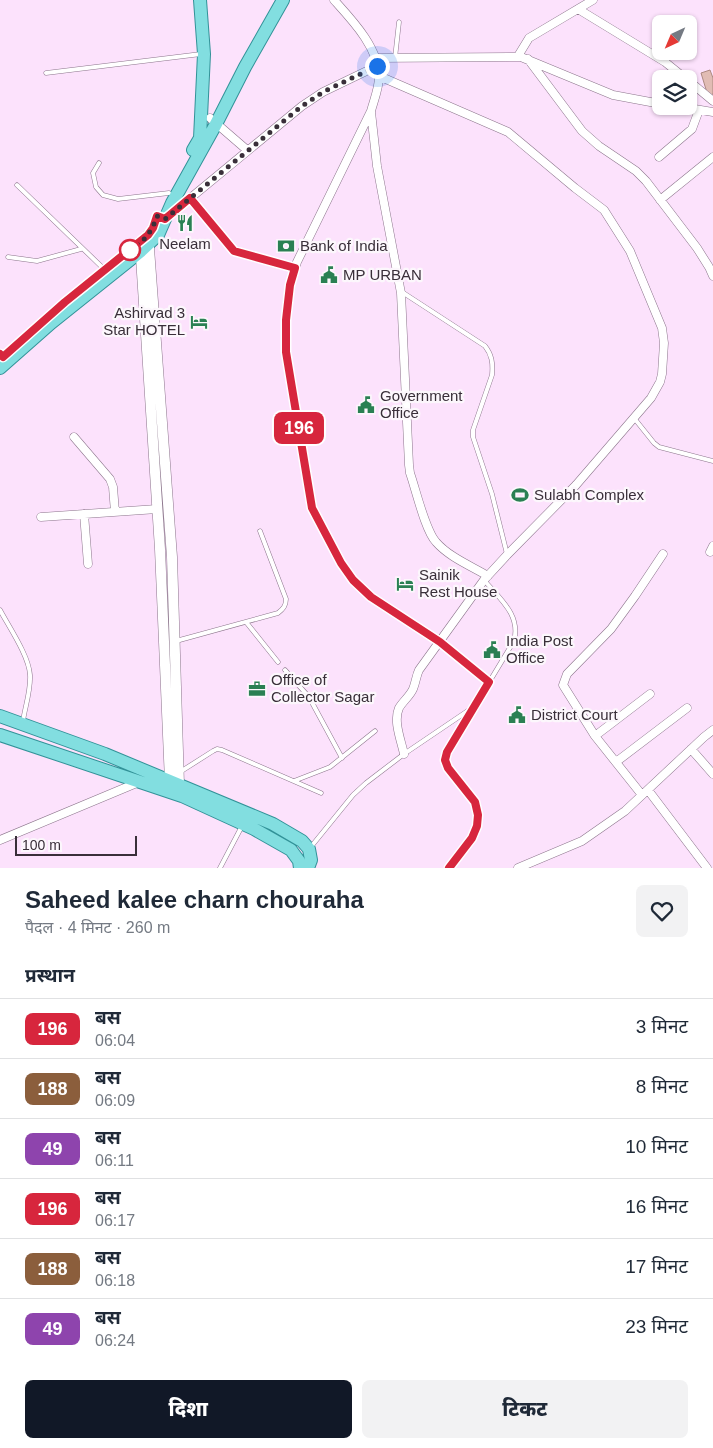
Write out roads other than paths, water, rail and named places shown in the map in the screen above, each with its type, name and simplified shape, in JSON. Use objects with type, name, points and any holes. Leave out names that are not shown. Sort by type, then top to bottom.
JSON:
[{"type":"main road","points":[[200,0],[204,54],[200,138]]},
{"type":"main road","points":[[1,360],[50,323],[144,243],[172,203],[213,121],[238,64],[275,0]]},
{"type":"main road","points":[[161,218],[169,193],[283,0]]},
{"type":"main road","points":[[1,360],[65,302],[105,270],[144,243]]},
{"type":"main road","points":[[0,716],[105,754],[143,776]]},
{"type":"main road","points":[[0,735],[175,785],[273,824],[302,841],[309,849],[311,860],[302,866],[291,850],[175,785]]},
{"type":"street","points":[[334,0],[362,34],[376,62],[379,76],[371,111],[297,262],[290,285],[286,320],[286,352],[312,508],[341,563],[353,580],[371,597],[440,642],[489,682]]},
{"type":"street","points":[[518,56],[532,37],[593,0]]},
{"type":"street","points":[[578,9],[665,62],[675,70]]},
{"type":"street","points":[[161,218],[190,198],[313,98],[376,62],[394,58],[518,56],[613,95],[652,102]]},
{"type":"street","points":[[528,59],[582,131],[598,146],[641,176],[706,261],[713,276]]},
{"type":"street","points":[[379,76],[508,132],[600,207],[606,213],[630,251],[664,335],[660,382],[651,398],[576,485],[506,554],[486,578],[419,670],[413,690],[400,706],[398,712],[398,727],[404,754]]},
{"type":"street","points":[[697,88],[713,101]]},
{"type":"street","points":[[659,157],[692,129],[698,110],[713,112]]},
{"type":"street","points":[[371,111],[377,166],[400,290],[410,473],[429,532],[434,541],[446,552],[486,578]]},
{"type":"street","points":[[213,121],[247,150]]},
{"type":"street","points":[[660,200],[713,157]]},
{"type":"street","points":[[190,198],[234,251],[295,268]]},
{"type":"street","points":[[144,243],[175,785]]},
{"type":"street","points":[[144,243],[172,557],[175,785]]},
{"type":"street","points":[[706,261],[713,256]]},
{"type":"street","points":[[74,437],[110,479],[113,487],[115,512]]},
{"type":"street","points":[[41,517],[158,509]]},
{"type":"street","points":[[84,514],[88,564]]},
{"type":"street","points":[[663,554],[611,629],[567,674],[563,685],[595,736],[707,868]]},
{"type":"street","points":[[595,736],[650,694]]},
{"type":"street","points":[[616,762],[687,708]]},
{"type":"street","points":[[518,868],[582,841],[625,811],[713,730]]},
{"type":"street","points":[[692,749],[713,774]]},
{"type":"street","points":[[0,840],[143,776]]},
{"type":"lane","points":[[394,58],[399,22]]},
{"type":"lane","points":[[46,73],[204,54]]},
{"type":"lane","points":[[99,163],[94,173],[96,187],[103,195],[118,199],[169,193]]},
{"type":"lane","points":[[17,185],[81,249],[105,270]]},
{"type":"lane","points":[[8,257],[37,261],[81,249]]},
{"type":"lane","points":[[400,290],[485,346],[492,358],[492,375],[473,430],[473,437],[492,494],[506,554]]},
{"type":"lane","points":[[634,418],[659,447],[713,461]]},
{"type":"lane","points":[[174,641],[278,613],[286,605],[286,599],[260,531]]},
{"type":"lane","points":[[449,868],[472,838],[477,826],[478,815],[475,802],[448,768],[445,760],[450,746],[514,641],[517,631],[511,612],[486,578]]},
{"type":"lane","points":[[0,610],[29,668],[29,685],[22,724]]},
{"type":"lane","points":[[246,622],[278,662]]},
{"type":"lane","points":[[285,670],[309,697],[342,758]]},
{"type":"lane","points":[[309,849],[353,795],[366,783],[404,754],[475,706]]},
{"type":"lane","points":[[294,781],[326,769],[375,731]]},
{"type":"lane","points":[[175,785],[217,749],[321,793]]},
{"type":"lane","points":[[220,868],[243,824]]},
{"type":"place","name":"Neelam","points":[[185,223]]},
{"type":"place","name":"Bank of India","points":[[286,246]]},
{"type":"place","name":"MP URBAN","points":[[329,275]]},
{"type":"place","name":"Ashirvad 3 Star HOTEL","points":[[199,322]]},
{"type":"place","name":"Government Office","points":[[366,405]]},
{"type":"place","name":"Sulabh Complex","points":[[520,495]]},
{"type":"place","name":"Sainik Rest House","points":[[405,584]]},
{"type":"place","name":"India Post Office","points":[[492,650]]},
{"type":"place","name":"Office of Collector Sagar","points":[[257,689]]},
{"type":"place","name":"District Court","points":[[517,715]]}]
